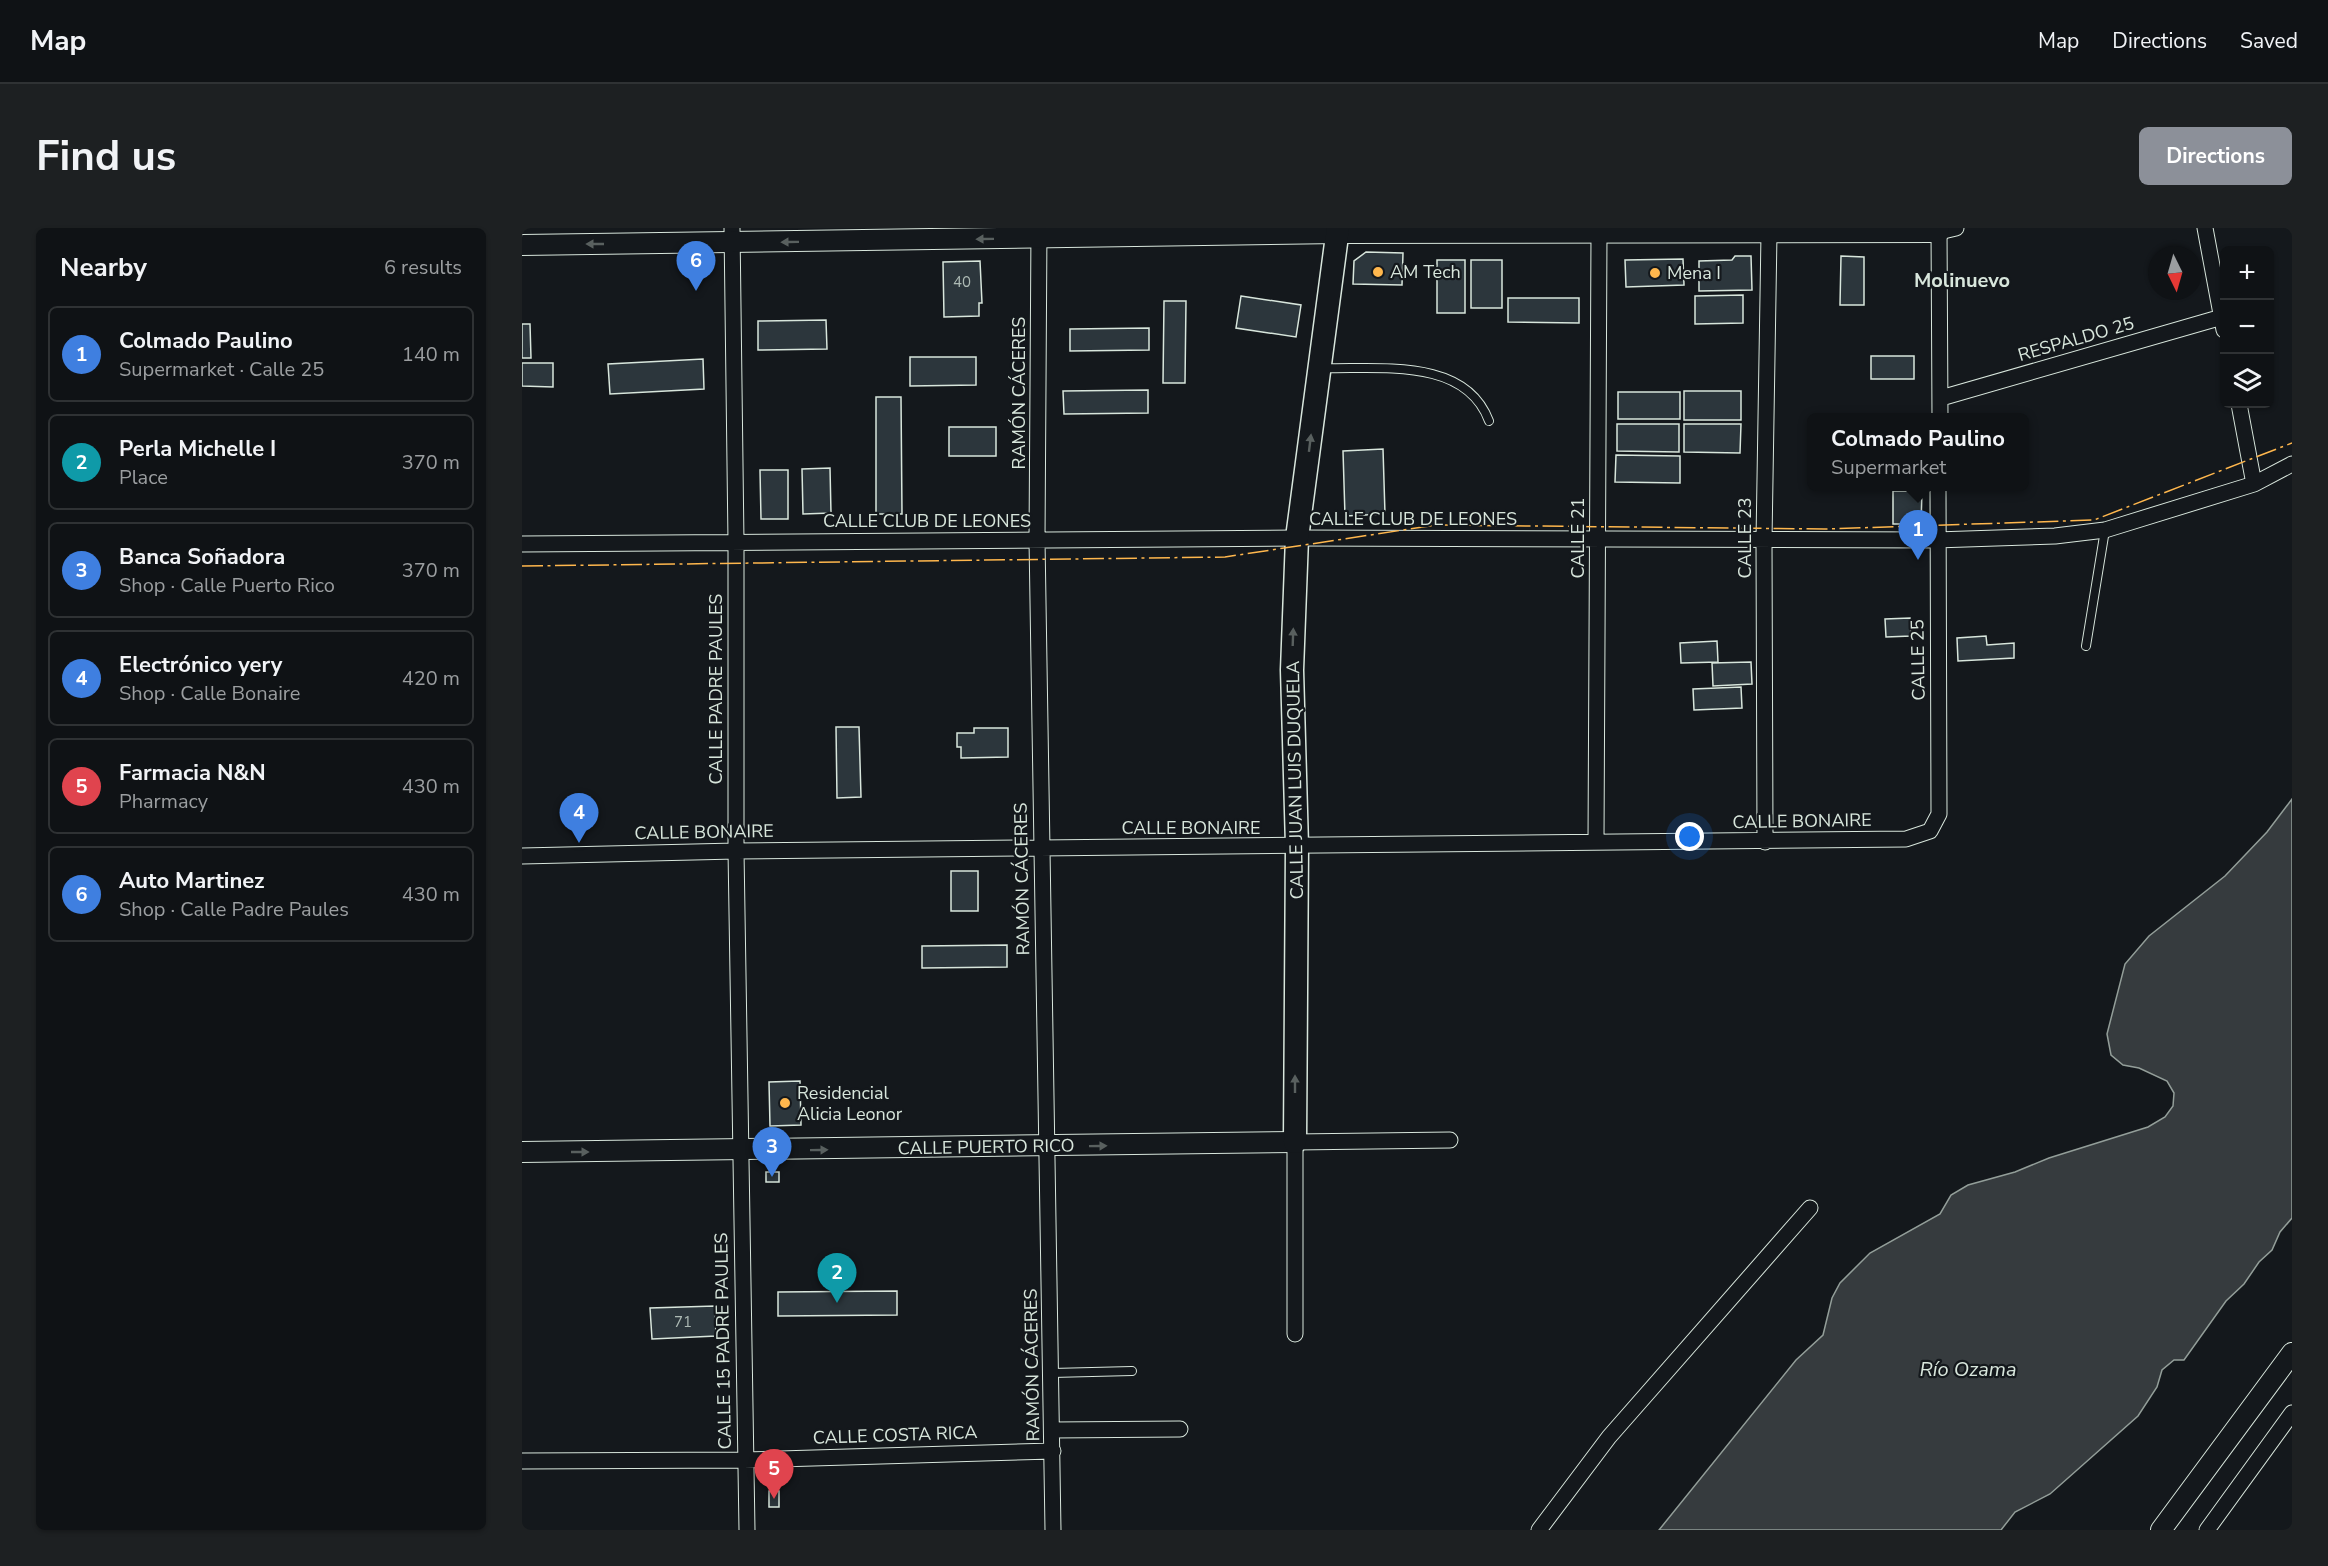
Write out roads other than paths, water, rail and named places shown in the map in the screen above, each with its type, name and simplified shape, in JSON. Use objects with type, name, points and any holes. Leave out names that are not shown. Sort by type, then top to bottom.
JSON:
[{"type":"main road","name":"CALLE JUAN LUIS DUQUELA","points":[[1295,1142],[1297,846],[1292,670],[1297,538],[1338,231]]},
{"type":"street","points":[[2205,228],[2220,308]]},
{"type":"street","points":[[522,244],[732,236],[1287,231],[1599,235],[1769,234],[1944,229],[1940,413]]},
{"type":"street","name":"RAMÓN CÁCERES","points":[[1039,233],[1037,540],[1053,1530]]},
{"type":"street","name":"CALLE 23","points":[[1765,842],[1764,540],[1769,234]]},
{"type":"street","name":"CALLE 21","points":[[1596,842],[1599,235]]},
{"type":"street","name":"CALLE PADRE PAULES","points":[[732,236],[740,1151]]},
{"type":"street","name":"RESPALDO 25","points":[[1941,398],[2220,325]]},
{"type":"street","points":[[2240,408],[2254,484]]},
{"type":"street","name":"CALLE CLUB DE LEONES","points":[[522,544],[1297,538],[1936,540],[2055,536],[2105,530],[2254,484],[2292,464]]},
{"type":"street","name":"CALLE 25","points":[[1930,831],[1939,814],[1936,540],[1938,491]]},
{"type":"street","name":"CALLE BONAIRE","points":[[522,856],[736,851],[1765,842],[1906,839],[1930,831]]},
{"type":"street","name":"CALLE PUERTO RICO","points":[[522,1152],[740,1151],[1450,1140]]},
{"type":"street","name":"CALLE JUAN LUIS DUQUELA","points":[[1295,1142],[1295,1334]]},
{"type":"street","name":"CALLE 15 PADRE PAULES","points":[[740,1151],[747,1530]]},
{"type":"street","points":[[1539,1530],[1609,1437],[1810,1208]]},
{"type":"street","points":[[2161,1530],[2292,1353]]},
{"type":"street","points":[[2207,1530],[2292,1413]]},
{"type":"street","points":[[1053,1430],[1180,1429]]},
{"type":"street","name":"CALLE COSTA RICA","points":[[522,1461],[744,1460],[1053,1451]]},
{"type":"lane","points":[[1320,368],[1422,372],[1448,378],[1469,390],[1483,405],[1489,421]]},
{"type":"lane","points":[[2086,646],[2105,530]]},
{"type":"lane","points":[[1052,1373],[1132,1371]]},
{"type":"water","name":"Río Ozama","points":[[2292,799],[2292,1218],[2280,1232],[2272,1250],[2259,1262],[2244,1284],[2226,1301],[2184,1360],[2174,1360],[2162,1370],[2157,1387],[2138,1416],[2050,1494],[2015,1512],[2001,1530],[1659,1530],[1796,1360],[1823,1335],[1832,1298],[1840,1283],[1870,1253],[1940,1214],[1951,1195],[1968,1185],[2015,1172],[2049,1158],[2148,1127],[2165,1117],[2173,1106],[2174,1093],[2167,1081],[2139,1068],[2123,1065],[2111,1055],[2107,1034],[2125,964],[2149,936],[2225,876],[2267,832]]},
{"type":"place","name":"AM Tech","points":[[1378,272]]},
{"type":"place","name":"Mena I","points":[[1655,273]]},
{"type":"place","name":"Auto Martinez","points":[[696,291]]},
{"type":"place","name":"Colmado Paulino","points":[[1918,560]]},
{"type":"place","name":"Electrónico yery","points":[[579,843]]},
{"type":"place","name":"Residencial Alicia Leonor","points":[[785,1103]]},
{"type":"place","name":"Banca Soñadora","points":[[772,1177]]},
{"type":"place","name":"Perla Michelle I","points":[[837,1303]]},
{"type":"place","name":"Farmacia N&N","points":[[774,1499]]},
{"type":"district","name":"Molinuevo","points":[[1962,280]]}]
